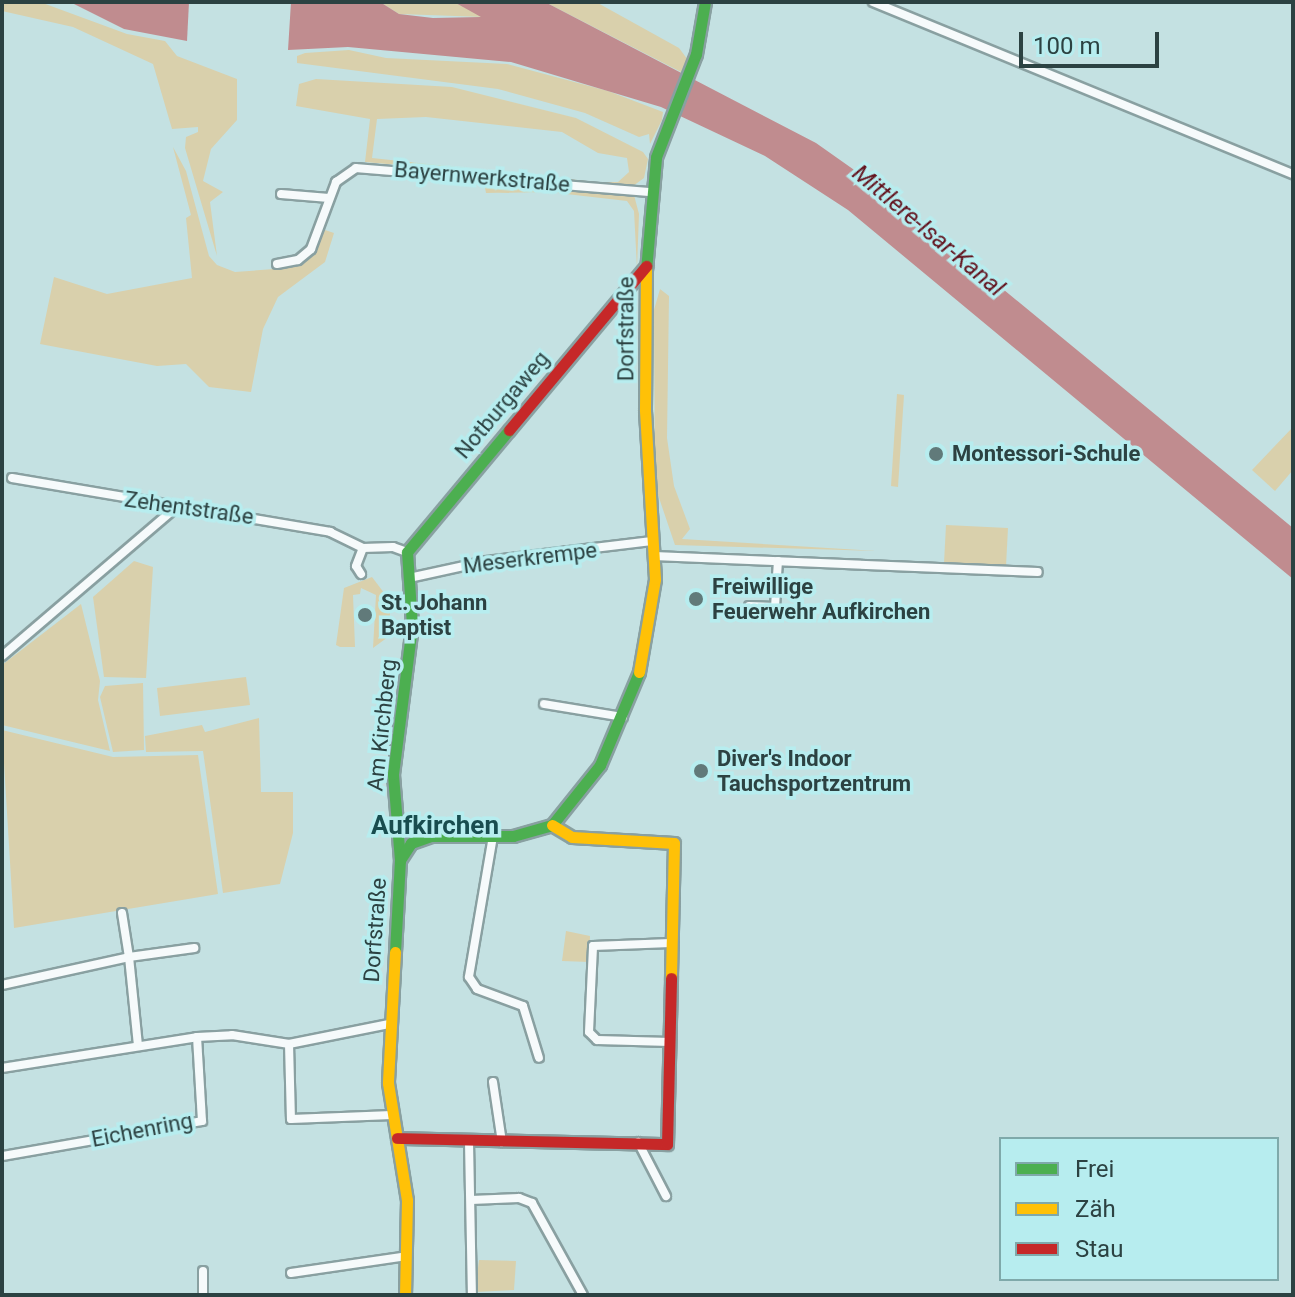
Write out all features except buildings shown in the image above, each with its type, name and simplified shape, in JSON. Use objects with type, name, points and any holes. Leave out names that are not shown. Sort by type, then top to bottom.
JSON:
[{"type":"street","name":"Dorfstraße","points":[[552,825],[584,789],[623,717],[647,648],[654,556],[645,409],[646,266],[651,192],[656,157],[693,63],[705,2]]},
{"type":"street","points":[[873,2],[1293,174]]},
{"type":"street","name":"Bayernwerkstraße","points":[[277,264],[298,260],[311,249],[329,198],[344,172],[373,167],[651,192]]},
{"type":"street","points":[[281,194],[329,198]]},
{"type":"street","name":"Notburgaweg","points":[[407,552],[646,266]]},
{"type":"street","name":"Zehentstraße","points":[[12,478],[174,509],[330,532],[363,548]]},
{"type":"street","points":[[2,656],[174,509]]},
{"type":"street","name":"Meserkrempe","points":[[409,578],[486,561],[652,541]]},
{"type":"street","points":[[361,574],[356,566],[363,548],[393,547],[407,552],[409,578]]},
{"type":"street","points":[[654,556],[1038,572]]},
{"type":"street","points":[[749,606],[775,607],[778,561]]},
{"type":"street","name":"Am Kirchberg","points":[[400,860],[395,829],[393,774],[412,625],[409,578]]},
{"type":"street","points":[[544,704],[623,717]]},
{"type":"street","points":[[395,829],[408,846],[431,836],[493,836],[537,832],[552,825],[572,837],[674,843],[667,1144],[502,1143],[397,1138]]},
{"type":"street","points":[[493,836],[469,977],[477,989],[523,1006],[539,1058]]},
{"type":"street","name":"Dorfstraße","points":[[405,1295],[407,1200],[392,1115],[389,1024],[400,860],[408,846]]},
{"type":"street","points":[[122,913],[138,1045]]},
{"type":"street","points":[[670,1042],[597,1040],[589,1032],[593,946],[671,943]]},
{"type":"street","points":[[2,985],[129,957],[194,948]]},
{"type":"street","points":[[2,1068],[197,1037],[232,1035],[289,1044],[389,1024]]},
{"type":"street","name":"Eichenring","points":[[2,1156],[202,1121],[197,1037]]},
{"type":"street","points":[[289,1044],[291,1119],[392,1115]]},
{"type":"street","points":[[493,1082],[502,1143]]},
{"type":"street","points":[[469,1142],[472,1295]]},
{"type":"street","points":[[638,1142],[666,1196]]},
{"type":"street","points":[[471,1200],[519,1198],[532,1203],[583,1295]]},
{"type":"street","points":[[291,1273],[407,1256]]},
{"type":"street","points":[[203,1271],[203,1295]]},
{"type":"shaded area","points":[[2,2],[40,2],[127,34],[165,41],[177,56],[237,79],[237,120],[211,149],[203,181],[223,192],[210,202],[217,256],[185,148],[186,137],[198,132],[198,127],[172,129],[153,64],[73,27],[2,11]]},
{"type":"shaded area","points":[[380,2],[454,2],[483,17],[399,14]]},
{"type":"shaded area","points":[[545,2],[596,2],[679,48],[688,60],[683,73]]},
{"type":"shaded area","points":[[349,50],[386,58],[507,64],[608,91],[663,112],[662,120],[650,144],[649,134],[639,137],[585,113],[498,89],[297,63],[297,56],[305,53]]},
{"type":"shaded area","points":[[316,79],[452,87],[576,118],[643,152],[648,159],[644,178],[633,186],[365,162],[370,119],[296,106],[299,84]],"holes":[[[426,117],[562,132],[598,153],[627,158],[629,172],[618,182],[596,182],[372,158],[377,119]]]},
{"type":"shaded area","points":[[173,147],[186,171],[209,256],[217,265],[235,272],[287,268],[311,255],[325,230],[334,233],[325,262],[278,297],[263,329],[251,392],[209,387],[186,364],[157,366],[40,344],[54,277],[107,294],[192,278],[186,218],[191,215]]},
{"type":"shaded area","points":[[484,182],[634,195],[639,214],[637,268],[634,211],[627,201],[549,192],[486,193]]},
{"type":"shaded area","points":[[660,289],[669,296],[667,438],[674,486],[690,529],[682,539],[877,551],[675,545],[655,486],[654,310]]},
{"type":"shaded area","points":[[897,394],[904,395],[898,487],[891,486]]},
{"type":"shaded area","points":[[1293,427],[1293,470],[1275,491],[1252,470]]},
{"type":"shaded area","points":[[946,525],[1008,528],[1006,566],[944,563]]},
{"type":"shaded area","points":[[134,561],[153,567],[146,678],[104,677],[93,597]]},
{"type":"shaded area","points":[[372,577],[391,602],[388,637],[373,648],[376,595],[361,588],[360,594],[353,595],[355,647],[340,647],[336,645],[344,588]]},
{"type":"shaded area","points":[[81,604],[100,681],[98,700],[110,751],[2,725],[2,665]]},
{"type":"shaded area","points":[[246,677],[250,705],[160,716],[157,688]]},
{"type":"shaded area","points":[[143,683],[144,750],[113,752],[100,697],[105,686]]},
{"type":"shaded area","points":[[259,718],[261,792],[293,792],[293,833],[280,884],[223,893],[203,751],[146,752],[145,736],[202,725],[205,732]]},
{"type":"shaded area","points":[[2,730],[113,757],[198,755],[218,894],[14,928]]},
{"type":"shaded area","points":[[566,931],[590,936],[589,962],[562,961]]},
{"type":"shaded area","points":[[479,1260],[516,1261],[514,1290],[475,1292]]},
{"type":"water","points":[[70,2],[189,2],[187,41],[124,29]]},
{"type":"water","name":"Mittlere-Isar-Kanal","points":[[291,2],[380,2],[399,14],[433,18],[481,17],[454,2],[545,2],[816,143],[884,191],[1293,528],[1293,579],[848,210],[765,156],[661,107],[511,62],[348,47],[288,50]]},
{"type":"traffic: fast","points":[[646,270],[656,157],[696,54],[705,2]]},
{"type":"traffic: fast","points":[[400,860],[393,774],[412,625],[407,552],[509,430]]},
{"type":"traffic: fast","points":[[395,952],[400,860],[411,843],[431,836],[513,836],[552,825],[600,765],[639,672]]},
{"type":"traffic: slow","points":[[639,672],[655,579],[645,409],[646,270]]},
{"type":"traffic: slow","points":[[552,825],[572,837],[674,843],[671,978]]},
{"type":"traffic: slow","points":[[395,952],[388,1083],[407,1200],[405,1295]]},
{"type":"traffic: jam","points":[[509,430],[646,266]]},
{"type":"traffic: jam","points":[[397,1138],[667,1144],[671,978]]},
{"type":"place","name":"Montessori-Schule","points":[[936,454]]},
{"type":"place","name":"Freiwillige Feuerwehr Aufkirchen","points":[[696,599]]},
{"type":"place","name":"St. Johann Baptist","points":[[365,615]]},
{"type":"place","name":"Diver's Indoor Tauchsportzentrum","points":[[701,771]]},
{"type":"district","name":"Aufkirchen","points":[[435,826]]}]
